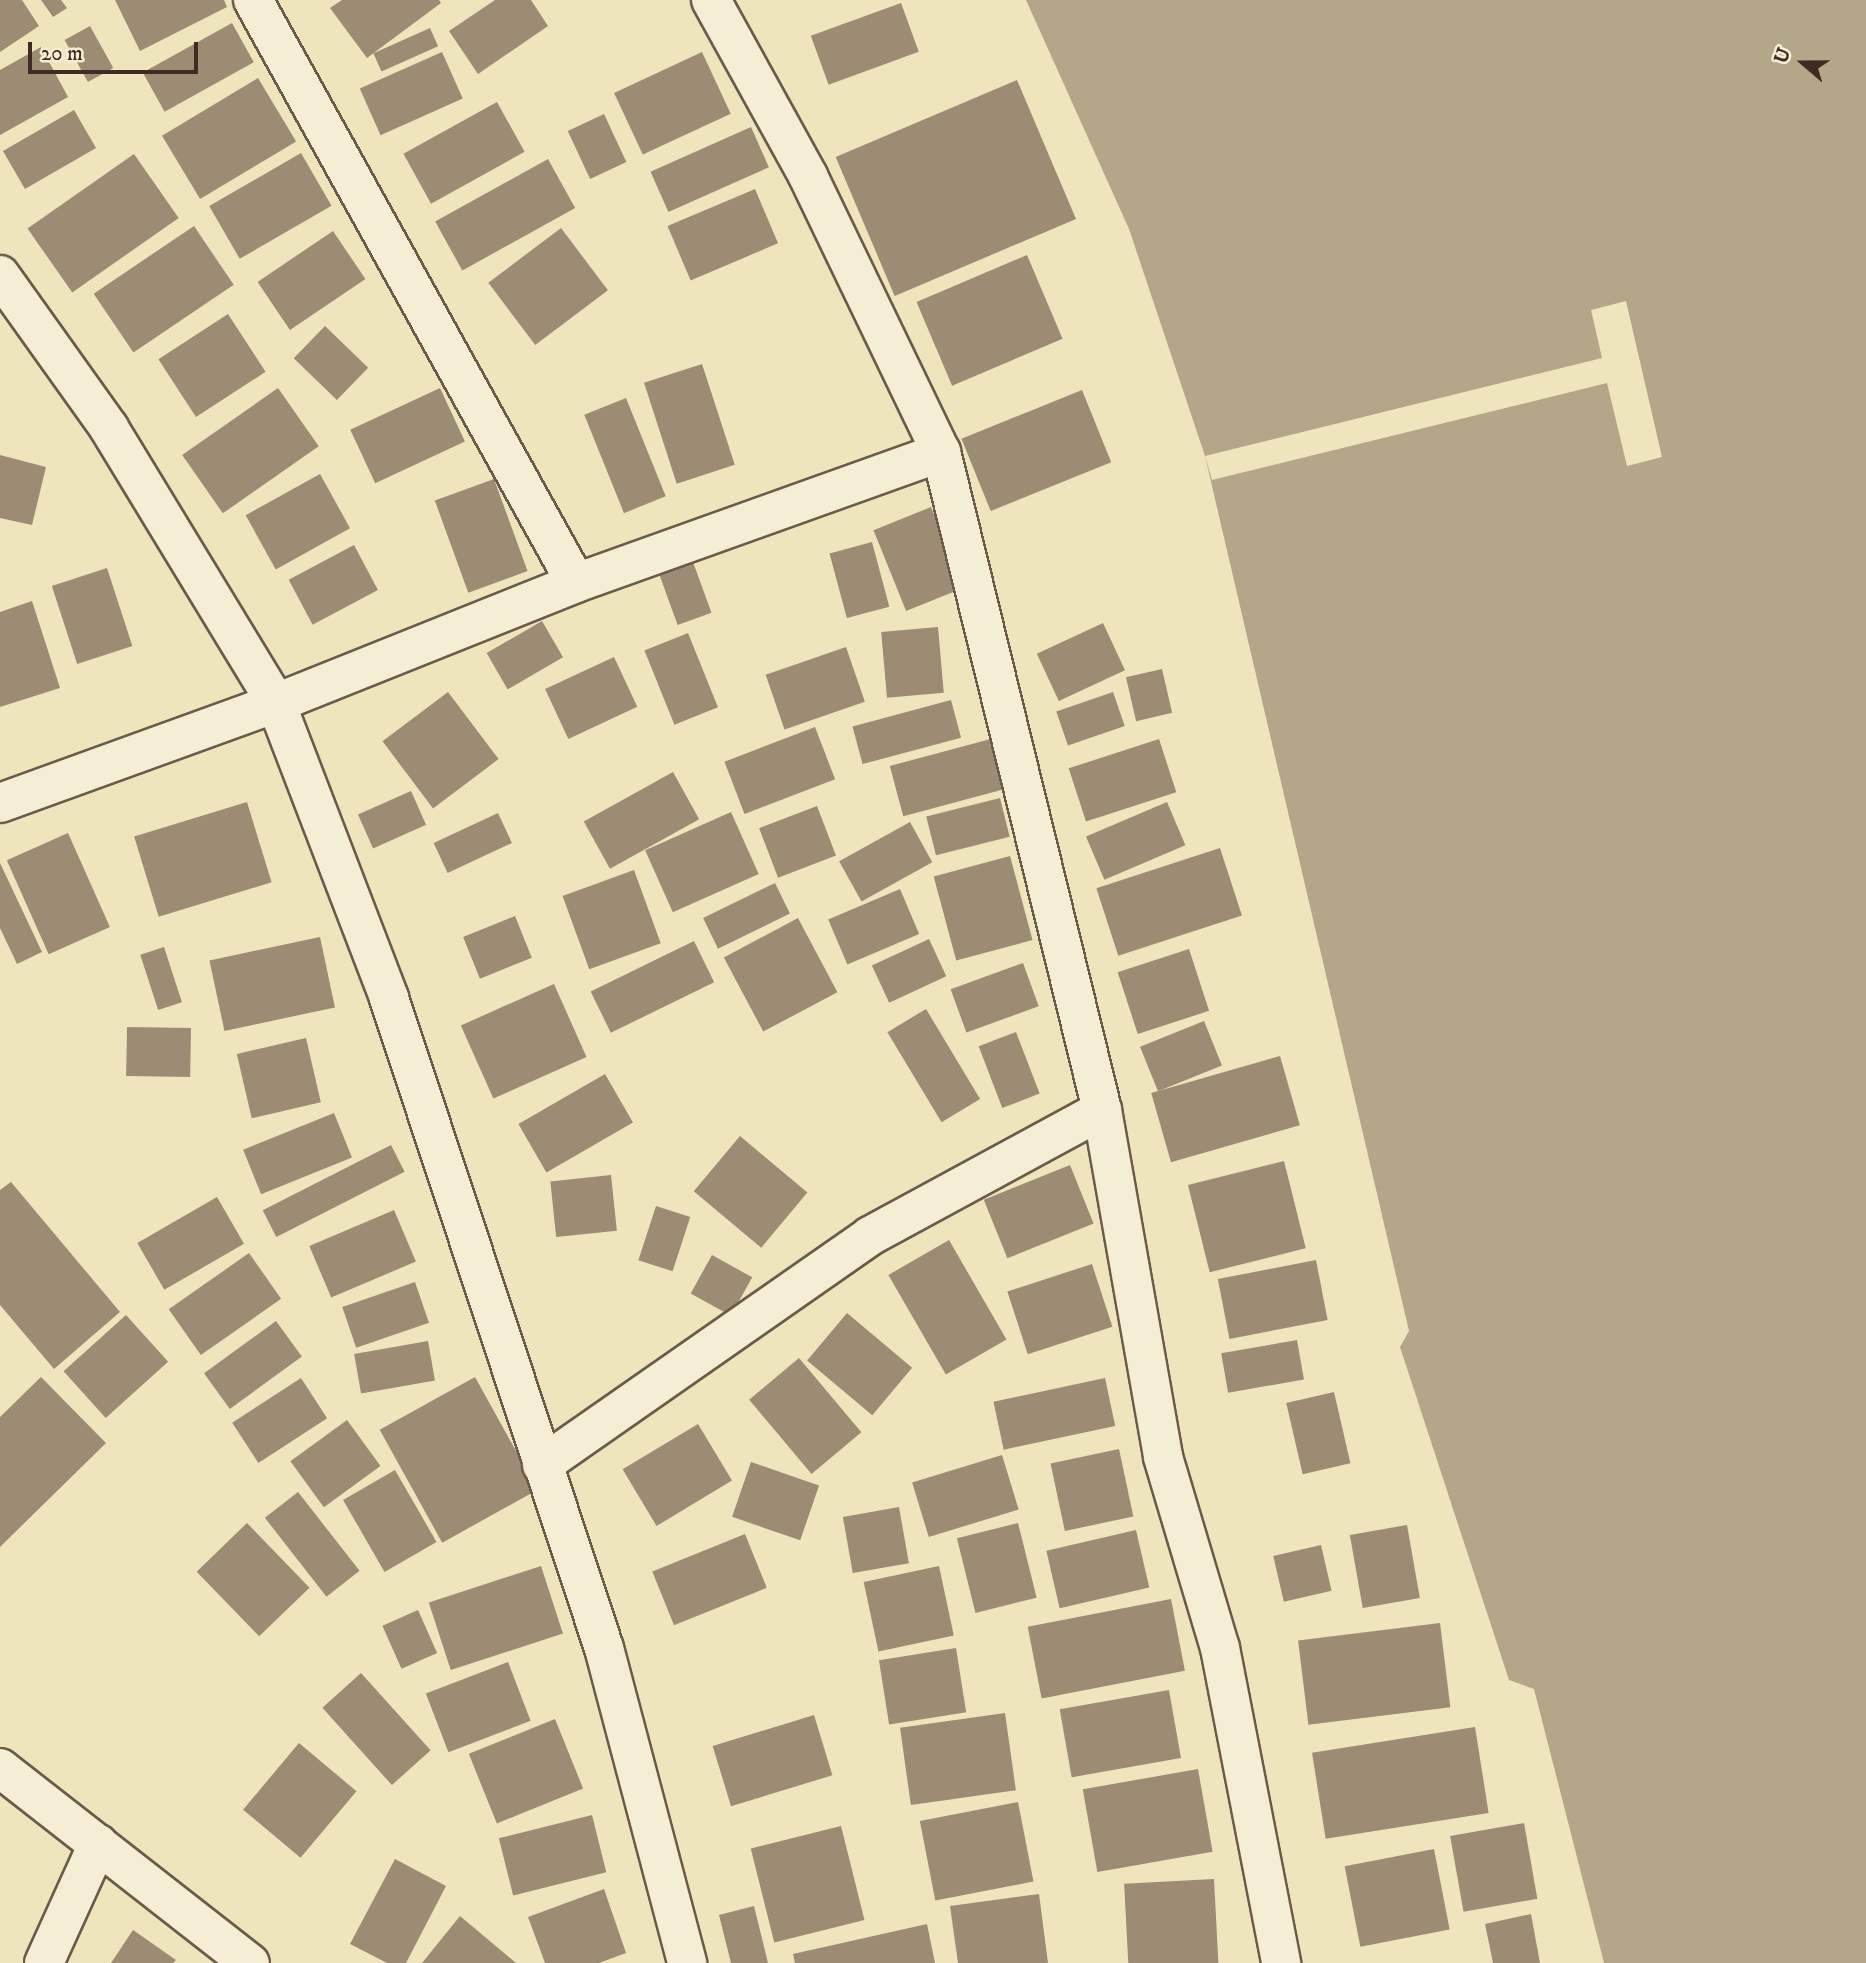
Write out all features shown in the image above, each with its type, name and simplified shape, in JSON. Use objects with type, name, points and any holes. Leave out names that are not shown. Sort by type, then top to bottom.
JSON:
[{"type":"street","points":[[253,0],[576,583]]},
{"type":"street","points":[[711,0],[808,176],[941,452],[1102,1110],[1163,1457],[1220,1648],[1281,1963]]},
{"type":"street","points":[[0,275],[109,428],[276,703],[389,998],[604,1648],[687,1963]]},
{"type":"street","points":[[0,803],[276,703],[576,583],[941,452]]},
{"type":"street","points":[[542,1465],[870,1236],[1102,1110]]},
{"type":"street","points":[[0,1768],[250,1963]]},
{"type":"street","points":[[44,1963],[98,1844]]},
{"type":"shaded area","points":[[1026,0],[1866,0],[1866,1963],[1604,1963],[1534,1689],[1509,1680],[1400,1347],[1409,1331],[1205,456],[1129,229]]},
{"type":"pier","points":[[1626,301],[1662,457],[1627,466],[1607,383],[1212,480],[1205,456],[1602,358],[1591,310]]},
{"type":"building","points":[[0,0],[22,0],[39,26],[0,52]]},
{"type":"building","points":[[41,0],[61,0],[67,8],[53,17]]},
{"type":"building","points":[[115,0],[224,0],[227,7],[140,51]]},
{"type":"building","points":[[342,0],[439,0],[441,3],[367,58],[330,8]]},
{"type":"building","points":[[495,0],[531,0],[548,26],[478,74],[449,31]]},
{"type":"building","points":[[901,3],[919,52],[829,85],[811,36]]},
{"type":"building","points":[[232,23],[254,62],[165,112],[143,72]]},
{"type":"building","points":[[90,26],[113,68],[88,82],[65,40]]},
{"type":"building","points":[[430,28],[438,46],[381,71],[373,53]]},
{"type":"building","points":[[41,47],[68,97],[0,135],[0,70]]},
{"type":"building","points":[[442,52],[463,99],[381,135],[360,89]]},
{"type":"building","points":[[702,52],[731,114],[643,155],[614,93]]},
{"type":"building","points":[[258,78],[296,141],[200,199],[162,136]]},
{"type":"building","points":[[1017,80],[1076,219],[895,296],[836,157]]},
{"type":"building","points":[[497,102],[525,152],[431,204],[403,154]]},
{"type":"building","points":[[74,110],[96,148],[25,189],[3,151]]},
{"type":"building","points":[[604,114],[626,162],[590,179],[568,131]]},
{"type":"building","points":[[751,127],[769,167],[668,212],[651,172]]},
{"type":"building","points":[[301,153],[332,206],[240,259],[209,206]]},
{"type":"building","points":[[134,154],[179,218],[72,292],[28,229]]},
{"type":"building","points":[[548,159],[575,208],[462,271],[435,222]]},
{"type":"building","points":[[755,189],[778,243],[691,280],[668,226]]},
{"type":"building","points":[[194,226],[234,285],[133,353],[94,294]]},
{"type":"building","points":[[561,228],[608,290],[535,345],[488,283]]},
{"type":"building","points":[[333,231],[365,279],[290,330],[258,282]]},
{"type":"building","points":[[1027,255],[1063,339],[952,386],[917,302]]},
{"type":"building","points":[[228,314],[266,372],[196,417],[158,359]]},
{"type":"building","points":[[325,326],[368,368],[337,400],[294,358]]},
{"type":"building","points":[[702,364],[735,465],[677,484],[644,383]]},
{"type":"building","points":[[278,388],[319,446],[223,513],[182,455]]},
{"type":"building","points":[[440,388],[465,441],[375,483],[350,430]]},
{"type":"building","points":[[1082,390],[1111,462],[991,511],[961,439]]},
{"type":"building","points":[[626,398],[666,496],[624,513],[584,415]]},
{"type":"building","points":[[0,455],[46,467],[32,525],[0,518]]},
{"type":"building","points":[[320,474],[350,528],[276,569],[246,515]]},
{"type":"building","points":[[494,479],[528,571],[468,593],[435,501]]},
{"type":"building","points":[[931,507],[964,588],[906,611],[874,530]]},
{"type":"building","points":[[872,542],[889,607],[847,618],[829,553]]},
{"type":"building","points":[[354,545],[378,590],[313,625],[289,580]]},
{"type":"building","points":[[693,562],[711,613],[678,625],[659,574]]},
{"type":"building","points":[[107,568],[132,646],[77,664],[52,586]]},
{"type":"building","points":[[32,601],[60,688],[0,707],[0,612]]},
{"type":"building","points":[[542,621],[563,657],[508,689],[487,653]]},
{"type":"building","points":[[1103,623],[1125,670],[1059,701],[1037,654]]},
{"type":"building","points":[[938,627],[944,693],[887,698],[881,632]]},
{"type":"building","points":[[688,633],[718,707],[674,725],[644,651]]},
{"type":"building","points":[[846,647],[865,702],[785,730],[766,675]]},
{"type":"building","points":[[614,657],[637,707],[568,739],[545,689]]},
{"type":"building","points":[[1162,669],[1172,713],[1136,721],[1126,677]]},
{"type":"building","points":[[448,692],[499,759],[433,808],[383,741]]},
{"type":"building","points":[[1113,692],[1125,726],[1068,746],[1056,712]]},
{"type":"building","points":[[951,700],[961,738],[863,764],[852,726]]},
{"type":"building","points":[[815,727],[835,779],[745,814],[724,762]]},
{"type":"building","points":[[998,737],[1011,787],[903,816],[890,766]]},
{"type":"building","points":[[1159,739],[1176,792],[1086,822],[1069,768]]},
{"type":"building","points":[[673,772],[699,819],[610,869],[584,821]]},
{"type":"building","points":[[411,791],[426,825],[373,848],[358,815]]},
{"type":"building","points":[[1000,798],[1010,837],[936,855],[926,816]]},
{"type":"building","points":[[247,802],[272,882],[159,917],[134,836]]},
{"type":"building","points":[[1167,802],[1185,845],[1104,880],[1086,836]]},
{"type":"building","points":[[817,806],[836,855],[778,878],[759,828]]},
{"type":"building","points":[[731,812],[759,874],[673,912],[645,850]]},
{"type":"building","points":[[498,813],[512,843],[448,873],[434,843]]},
{"type":"building","points":[[910,822],[932,862],[861,902],[839,861]]},
{"type":"building","points":[[68,833],[110,927],[49,954],[7,860]]},
{"type":"building","points":[[1220,848],[1242,916],[1118,956],[1096,888]]},
{"type":"building","points":[[1010,856],[1033,940],[956,960],[934,876]]},
{"type":"building","points":[[0,863],[42,952],[17,964],[0,928]]},
{"type":"building","points":[[634,870],[661,943],[589,969],[563,896]]},
{"type":"building","points":[[775,883],[790,914],[718,949],[703,918]]},
{"type":"building","points":[[900,889],[919,934],[847,965],[828,919]]},
{"type":"building","points":[[515,916],[532,958],[480,979],[463,937]]},
{"type":"building","points":[[798,918],[837,992],[763,1032],[724,957]]},
{"type":"building","points":[[320,937],[335,1007],[224,1031],[209,960]]},
{"type":"building","points":[[929,939],[946,976],[889,1003],[872,966]]},
{"type":"building","points":[[694,941],[714,982],[611,1033],[591,991]]},
{"type":"building","points":[[164,947],[182,1002],[158,1010],[140,955]]},
{"type":"building","points":[[1189,949],[1209,1011],[1138,1034],[1118,972]]},
{"type":"building","points":[[1023,963],[1039,1006],[966,1033],[951,989]]},
{"type":"building","points":[[554,984],[587,1057],[493,1099],[461,1025]]},
{"type":"building","points":[[926,1009],[980,1099],[942,1122],[887,1032]]},
{"type":"building","points":[[1204,1021],[1222,1066],[1158,1091],[1140,1047]]},
{"type":"building","points":[[127,1027],[191,1028],[190,1077],[126,1076]]},
{"type":"building","points":[[1016,1032],[1040,1094],[1002,1108],[979,1046]]},
{"type":"building","points":[[306,1038],[321,1102],[252,1118],[237,1054]]},
{"type":"building","points":[[1280,1056],[1300,1125],[1171,1162],[1151,1093]]},
{"type":"building","points":[[605,1074],[633,1122],[546,1172],[518,1124]]},
{"type":"building","points":[[334,1113],[352,1158],[261,1194],[243,1150]]},
{"type":"building","points":[[740,1136],[807,1193],[761,1248],[694,1191]]},
{"type":"building","points":[[391,1145],[405,1172],[276,1237],[263,1210]]},
{"type":"building","points":[[1284,1161],[1306,1248],[1210,1272],[1188,1185]]},
{"type":"building","points":[[1070,1165],[1094,1223],[1007,1258],[984,1200]]},
{"type":"building","points":[[611,1175],[617,1231],[556,1237],[550,1181]]},
{"type":"building","points":[[11,1182],[120,1312],[54,1369],[0,1305],[0,1190]]},
{"type":"building","points":[[217,1197],[244,1244],[164,1290],[137,1243]]},
{"type":"building","points":[[656,1206],[690,1217],[673,1271],[638,1260]]},
{"type":"building","points":[[394,1210],[416,1262],[331,1297],[309,1246]]},
{"type":"building","points":[[949,1240],[1006,1340],[946,1375],[888,1275]]},
{"type":"building","points":[[249,1253],[281,1299],[201,1355],[169,1309]]},
{"type":"building","points":[[712,1255],[752,1277],[731,1316],[691,1293]]},
{"type":"building","points":[[1316,1260],[1328,1320],[1229,1339],[1218,1279]]},
{"type":"building","points":[[1092,1264],[1112,1327],[1028,1354],[1007,1292]]},
{"type":"building","points":[[415,1282],[429,1323],[356,1348],[342,1307]]},
{"type":"building","points":[[847,1313],[912,1368],[872,1415],[807,1360]]},
{"type":"building","points":[[126,1315],[168,1362],[106,1418],[64,1371]]},
{"type":"building","points":[[276,1321],[302,1357],[230,1409],[204,1373]]},
{"type":"building","points":[[1297,1340],[1304,1379],[1228,1393],[1221,1353]]},
{"type":"building","points":[[428,1341],[435,1380],[361,1393],[354,1354]]},
{"type":"building","points":[[799,1358],[861,1432],[812,1474],[749,1400]]},
{"type":"building","points":[[41,1377],[106,1443],[0,1547],[0,1417]]},
{"type":"building","points":[[475,1377],[538,1490],[442,1543],[380,1430]]},
{"type":"building","points":[[301,1378],[327,1418],[258,1463],[232,1423]]},
{"type":"building","points":[[1105,1378],[1115,1426],[1004,1450],[993,1402]]},
{"type":"building","points":[[1334,1392],[1350,1463],[1303,1474],[1286,1403]]},
{"type":"building","points":[[347,1420],[381,1466],[324,1507],[290,1461]]},
{"type":"building","points":[[698,1424],[732,1481],[657,1526],[623,1469]]},
{"type":"building","points":[[1119,1449],[1133,1516],[1065,1531],[1051,1464]]},
{"type":"building","points":[[1002,1455],[1019,1510],[929,1537],[912,1482]]},
{"type":"building","points":[[751,1462],[819,1485],[800,1540],[732,1517]]},
{"type":"building","points":[[395,1470],[436,1542],[385,1572],[343,1500]]},
{"type":"building","points":[[298,1492],[360,1571],[326,1597],[265,1518]]},
{"type":"building","points":[[899,1507],[909,1563],[853,1573],[843,1517]]},
{"type":"building","points":[[247,1523],[310,1588],[259,1636],[197,1572]]},
{"type":"building","points":[[1018,1523],[1037,1598],[975,1613],[957,1538]]},
{"type":"building","points":[[1407,1525],[1420,1598],[1363,1608],[1350,1535]]},
{"type":"building","points":[[1136,1530],[1149,1587],[1060,1608],[1046,1551]]},
{"type":"building","points":[[745,1534],[767,1588],[674,1625],[652,1571]]},
{"type":"building","points":[[1321,1545],[1332,1591],[1284,1602],[1273,1556]]},
{"type":"building","points":[[541,1566],[563,1634],[451,1670],[429,1602]]},
{"type":"building","points":[[939,1566],[954,1635],[878,1651],[864,1582]]},
{"type":"building","points":[[1171,1599],[1185,1671],[1042,1699],[1028,1627]]},
{"type":"building","points":[[418,1610],[437,1653],[401,1669],[382,1626]]},
{"type":"building","points":[[1440,1623],[1450,1707],[1308,1725],[1298,1640]]},
{"type":"building","points":[[956,1648],[966,1712],[889,1724],[879,1660]]},
{"type":"building","points":[[508,1662],[531,1721],[448,1752],[426,1694]]},
{"type":"building","points":[[361,1673],[431,1750],[392,1785],[322,1708]]},
{"type":"building","points":[[1169,1690],[1181,1758],[1072,1777],[1060,1709]]},
{"type":"building","points":[[1005,1713],[1016,1790],[911,1805],[900,1728]]},
{"type":"building","points":[[814,1715],[832,1775],[731,1806],[713,1746]]},
{"type":"building","points":[[555,1719],[583,1789],[497,1823],[469,1754]]},
{"type":"building","points":[[1475,1727],[1489,1813],[1326,1839],[1312,1753]]},
{"type":"building","points":[[299,1743],[356,1791],[301,1858],[243,1810]]},
{"type":"building","points":[[1198,1769],[1213,1852],[1097,1872],[1083,1789]]},
{"type":"building","points":[[1018,1802],[1033,1882],[935,1901],[920,1821]]},
{"type":"building","points":[[592,1815],[606,1872],[513,1895],[499,1838]]},
{"type":"building","points":[[1524,1823],[1537,1899],[1464,1912],[1450,1836]]},
{"type":"building","points":[[841,1826],[864,1920],[774,1943],[751,1848]]},
{"type":"building","points":[[1434,1849],[1450,1929],[1360,1947],[1345,1866]]},
{"type":"building","points":[[395,1859],[446,1886],[406,1963],[387,1963],[350,1944]]},
{"type":"building","points":[[1214,1879],[1218,1963],[1128,1963],[1124,1884]]},
{"type":"building","points":[[604,1889],[626,1953],[599,1963],[545,1963],[528,1917]]},
{"type":"building","points":[[1039,1894],[1048,1963],[958,1963],[950,1906]]},
{"type":"building","points":[[754,1906],[768,1963],[731,1963],[719,1915]]},
{"type":"building","points":[[1531,1914],[1540,1963],[1493,1963],[1485,1924]]},
{"type":"building","points":[[460,1916],[516,1963],[422,1963]]},
{"type":"building","points":[[927,1924],[935,1963],[795,1963],[793,1954]]},
{"type":"building","points":[[133,1930],[176,1960],[173,1963],[111,1963]]}]
